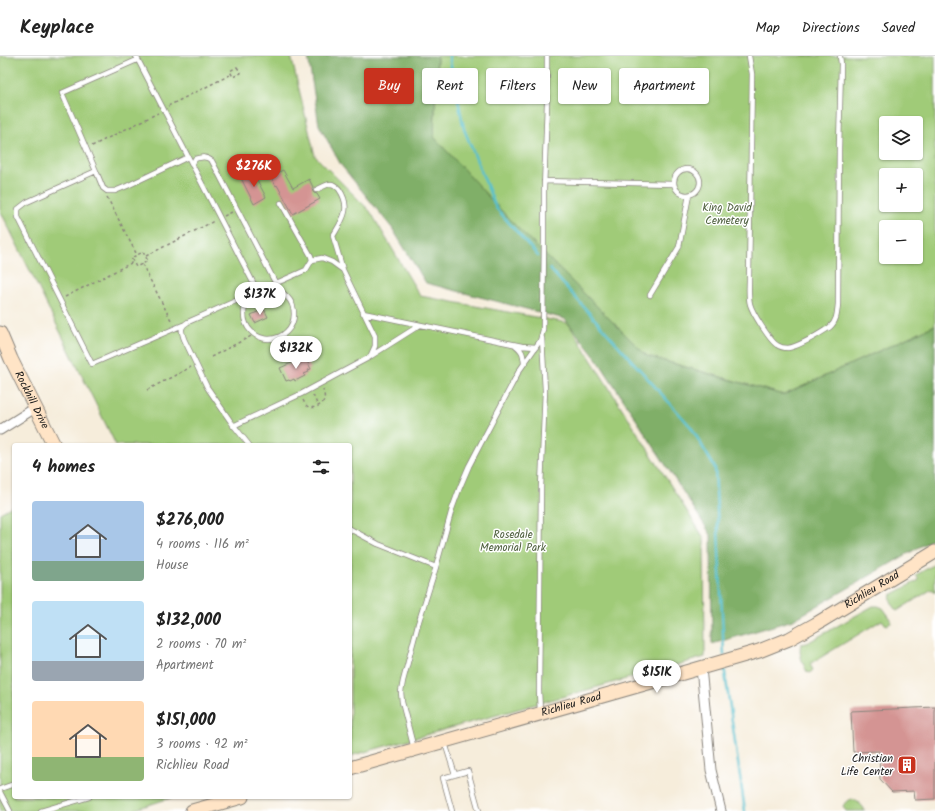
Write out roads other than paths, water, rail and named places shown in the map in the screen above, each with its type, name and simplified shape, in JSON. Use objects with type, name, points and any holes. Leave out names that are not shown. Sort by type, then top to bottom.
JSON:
[{"type":"main road","name":"Rockhill Drive","points":[[0,333],[11,360],[53,443]]},
{"type":"main road","name":"Richlieu Road","points":[[352,767],[759,651],[789,639],[816,624],[935,552]]},
{"type":"main road","points":[[192,811],[216,800]]},
{"type":"street","points":[[0,430],[35,408]]},
{"type":"street","points":[[701,668],[710,770],[721,811]]},
{"type":"lane","points":[[540,714],[541,487],[545,390],[542,334],[547,56]]},
{"type":"lane","points":[[750,56],[752,74],[749,279],[750,302],[752,309],[767,334],[774,343],[784,348],[790,348],[798,345],[830,327],[834,324],[836,318],[838,304],[840,56]]},
{"type":"lane","points":[[188,157],[127,186],[114,191],[108,191],[103,188],[62,93],[136,58],[163,109],[220,218],[258,292]]},
{"type":"lane","points":[[192,165],[195,159],[201,157],[208,158],[212,161],[276,284]]},
{"type":"lane","points":[[687,169],[695,172],[700,180],[699,188],[696,192],[689,195],[684,195],[677,192],[674,184],[674,180],[678,172],[687,169]]},
{"type":"lane","points":[[96,171],[27,202],[18,209],[18,217],[92,364],[306,270],[312,260],[322,258],[332,262],[343,270]]},
{"type":"lane","points":[[544,181],[674,184]]},
{"type":"lane","points":[[316,190],[331,184],[336,186],[343,195],[346,206],[343,219],[333,236],[343,270],[375,336],[375,346],[370,357]]},
{"type":"lane","points":[[650,295],[679,247],[689,195]]},
{"type":"lane","points":[[281,203],[312,260]]},
{"type":"lane","points":[[274,290],[282,293],[288,298],[293,306],[293,322],[283,335],[267,339],[255,334],[248,327],[244,312],[246,304],[251,297],[258,292],[274,290]]},
{"type":"lane","points":[[363,312],[420,325],[536,347]]},
{"type":"lane","points":[[183,325],[182,332],[184,339],[207,387],[233,426],[247,443]]},
{"type":"lane","points":[[233,426],[301,394],[370,357],[420,325]]},
{"type":"lane","points":[[414,750],[402,702],[401,692],[418,624],[452,509],[469,466],[506,394],[524,363],[540,341],[542,334]]},
{"type":"lane","points":[[514,344],[520,348],[523,354],[524,363]]},
{"type":"lane","points":[[352,530],[378,544],[436,567]]},
{"type":"lane","points":[[444,741],[455,775]]},
{"type":"lane","points":[[452,811],[443,778],[468,771],[479,811]]},
{"type":"lane","points":[[10,811],[0,790],[12,785]]},
{"type":"lane","points":[[41,811],[81,799]]},
{"type":"waterway","points":[[449,56],[464,129],[496,208],[538,256]]},
{"type":"waterway","points":[[550,269],[691,427],[715,468],[724,655]]},
{"type":"waterway","points":[[724,666],[745,811]]},
{"type":"place","name":"Christian Life Center","points":[[907,765]]},
{"type":"park label","name":"King David Cemetery","points":[[727,214]]},
{"type":"park label","name":"Rosedale Memorial Park","points":[[513,541]]}]
